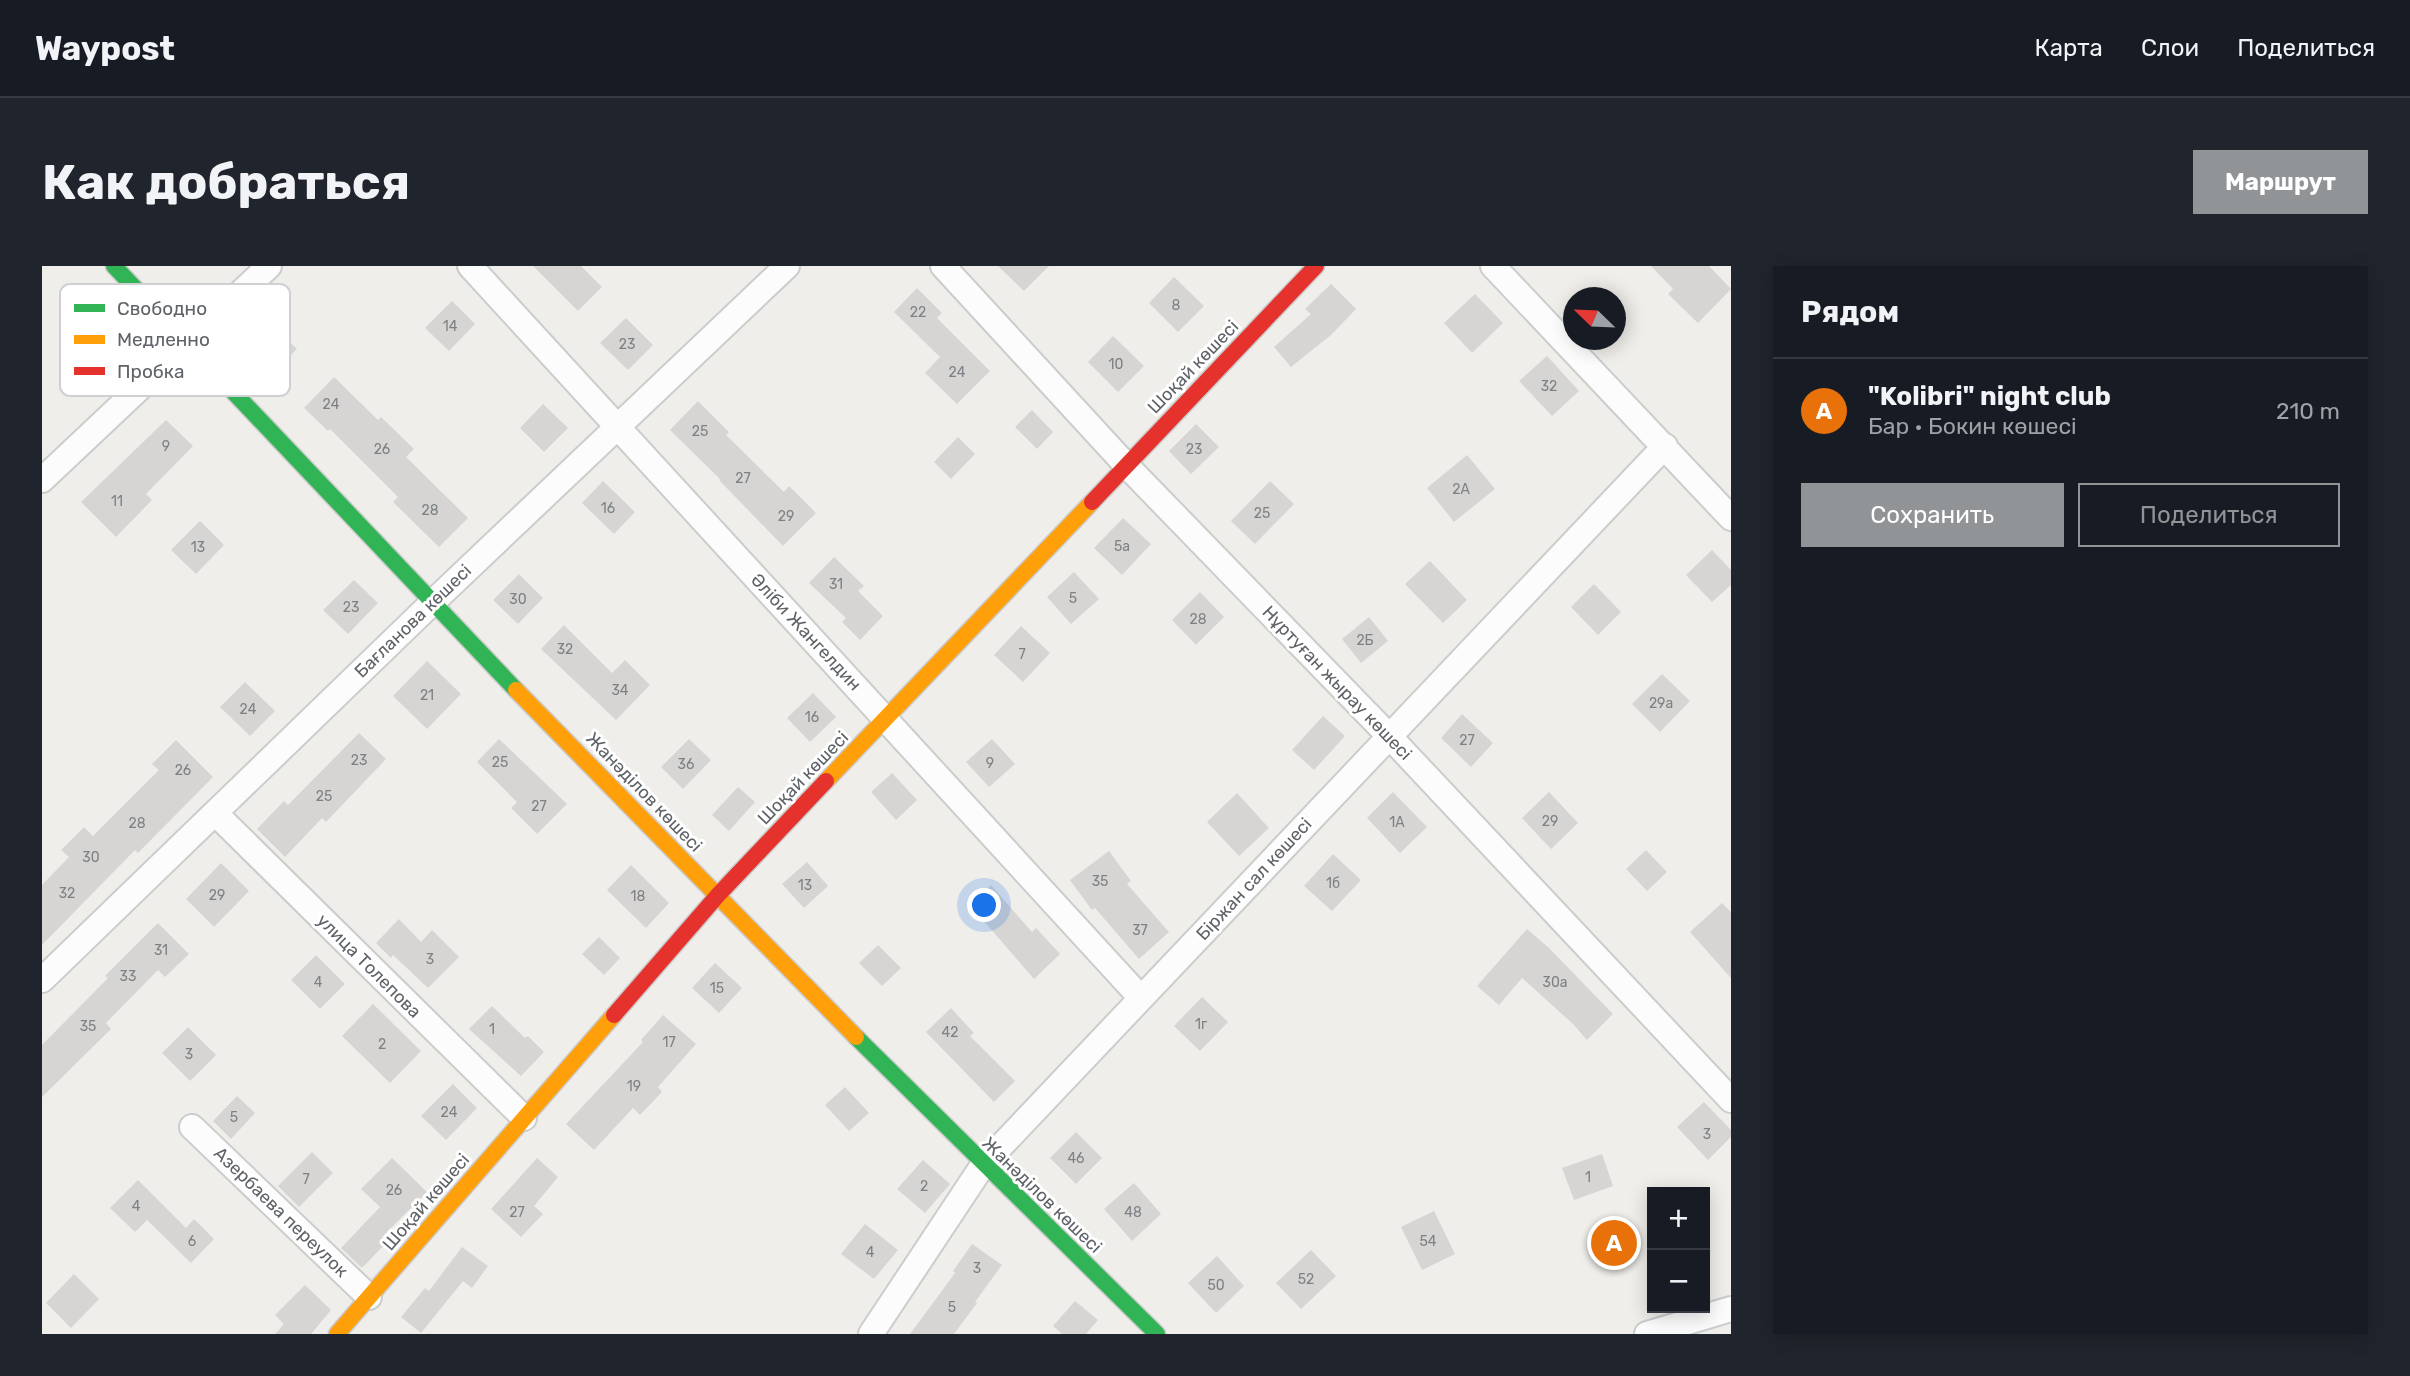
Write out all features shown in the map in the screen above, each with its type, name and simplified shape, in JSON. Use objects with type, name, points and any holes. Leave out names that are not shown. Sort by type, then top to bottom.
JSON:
[{"type":"street","name":"Жанәділов көшесі","points":[[114,266],[132,284]]},
{"type":"street","points":[[250,284],[269,266]]},
{"type":"street","name":"Әліби Жангелдин","points":[[470,266],[1142,998]]},
{"type":"street","name":"Бағланова көшесі","points":[[42,980],[433,602],[787,266]]},
{"type":"street","name":"Нұртуған жырау көшесі","points":[[943,266],[1126,465],[1389,737],[1731,1100]]},
{"type":"street","name":"Шоқай көшесі","points":[[337,1334],[718,895],[1316,266]]},
{"type":"street","points":[[1493,266],[1731,518]]},
{"type":"street","points":[[42,480],[132,396]]},
{"type":"street","name":"Жанәділов көшесі","points":[[239,396],[433,602],[982,1165],[1157,1334]]},
{"type":"street","name":"Біржан сал көшесі","points":[[871,1334],[982,1165],[1665,446]]},
{"type":"street","name":"улица Толепова","points":[[215,813],[524,1118]]},
{"type":"street","name":"Азербаева переулок","points":[[192,1127],[369,1297]]},
{"type":"street","points":[[1647,1334],[1731,1308]]},
{"type":"building","points":[[533,266],[581,266],[602,287],[578,311]]},
{"type":"building","points":[[998,266],[1049,266],[1024,291]]},
{"type":"building","points":[[1651,266],[1709,266],[1731,289],[1698,323],[1668,294],[1673,289]]},
{"type":"building","points":[[1174,277],[1204,306],[1178,332],[1149,303]]},
{"type":"building","points":[[1331,284],[1356,309],[1331,335],[1291,367],[1274,347],[1311,314],[1305,309]]},
{"type":"building","points":[[917,288],[942,313],[937,318],[990,371],[957,404],[925,373],[940,357],[894,312]]},
{"type":"building","points":[[1475,294],[1503,323],[1472,353],[1444,323]]},
{"type":"building","points":[[452,301],[475,324],[449,351],[425,328]]},
{"type":"building","points":[[626,318],[653,345],[628,370],[600,343]]},
{"type":"building","points":[[1113,336],[1144,366],[1118,392],[1088,362]]},
{"type":"building","points":[[290,342],[297,349],[290,356]]},
{"type":"building","points":[[1547,356],[1579,391],[1552,416],[1519,381]]},
{"type":"building","points":[[334,377],[378,420],[381,417],[414,449],[406,457],[468,518],[439,547],[393,502],[398,497],[330,429],[328,431],[304,408]]},
{"type":"building","points":[[698,401],[729,432],[726,435],[784,492],[789,486],[816,513],[783,546],[670,430]]},
{"type":"building","points":[[543,404],[568,428],[544,452],[520,428]]},
{"type":"building","points":[[1032,410],[1053,432],[1037,449],[1015,427]]},
{"type":"building","points":[[166,420],[193,446],[146,494],[152,500],[116,537],[81,502]]},
{"type":"building","points":[[1196,424],[1219,447],[1191,474],[1169,451]]},
{"type":"building","points":[[958,437],[975,454],[951,479],[934,462]]},
{"type":"building","points":[[1467,455],[1495,489],[1454,522],[1427,488]]},
{"type":"building","points":[[603,481],[635,512],[614,534],[582,503]]},
{"type":"building","points":[[1270,481],[1294,504],[1255,544],[1231,521]]},
{"type":"building","points":[[1123,518],[1151,544],[1122,575],[1094,548]]},
{"type":"building","points":[[200,521],[224,545],[196,574],[171,550]]},
{"type":"building","points":[[1712,550],[1731,570],[1731,585],[1712,602],[1686,575]]},
{"type":"building","points":[[834,557],[864,586],[858,591],[883,616],[860,640],[842,622],[846,618],[809,583]]},
{"type":"building","points":[[1430,561],[1467,600],[1443,623],[1405,584]]},
{"type":"building","points":[[1074,572],[1099,599],[1071,624],[1047,597]]},
{"type":"building","points":[[519,574],[543,598],[518,624],[493,600]]},
{"type":"building","points":[[354,580],[378,603],[348,634],[323,610]]},
{"type":"building","points":[[1594,584],[1621,612],[1598,635],[1571,607]]},
{"type":"building","points":[[1200,592],[1224,617],[1196,645],[1172,620]]},
{"type":"building","points":[[1369,617],[1388,641],[1361,663],[1342,639]]},
{"type":"building","points":[[564,625],[612,673],[625,660],[650,685],[616,720],[541,649]]},
{"type":"building","points":[[1021,626],[1050,653],[1023,682],[994,655]]},
{"type":"building","points":[[427,661],[461,694],[427,729],[393,696]]},
{"type":"building","points":[[1662,674],[1690,701],[1660,732],[1632,704]]},
{"type":"building","points":[[245,682],[275,711],[250,736],[220,707]]},
{"type":"building","points":[[813,693],[836,717],[810,742],[787,718]]},
{"type":"building","points":[[1462,714],[1493,743],[1471,767],[1441,738]]},
{"type":"building","points":[[1323,716],[1345,736],[1314,770],[1292,750]]},
{"type":"building","points":[[359,733],[386,759],[326,822],[322,818],[285,857],[257,829],[284,801],[288,805]]},
{"type":"building","points":[[499,739],[567,804],[537,834],[511,808],[517,802],[477,762]]},
{"type":"building","points":[[689,739],[711,760],[683,789],[661,767]]},
{"type":"building","points":[[992,739],[1015,764],[989,787],[966,762]]},
{"type":"building","points":[[176,740],[213,777],[138,853],[135,850],[42,945],[42,885],[69,857],[61,850],[84,827],[93,836],[159,770],[152,764]]},
{"type":"building","points":[[892,773],[917,800],[896,820],[871,792]]},
{"type":"building","points":[[738,787],[755,802],[729,831],[712,815]]},
{"type":"building","points":[[1393,792],[1427,827],[1400,853],[1367,818]]},
{"type":"building","points":[[1549,792],[1578,823],[1551,849],[1522,818]]},
{"type":"building","points":[[1237,793],[1269,828],[1239,856],[1207,822]]},
{"type":"building","points":[[1646,850],[1667,872],[1647,891],[1626,869]]},
{"type":"building","points":[[1109,851],[1131,881],[1127,884],[1169,932],[1139,959],[1095,908],[1092,910],[1070,880]]},
{"type":"building","points":[[1333,854],[1361,880],[1332,911],[1304,886]]},
{"type":"building","points":[[807,862],[828,886],[804,908],[782,884]]},
{"type":"building","points":[[221,863],[249,891],[214,927],[186,899]]},
{"type":"building","points":[[631,865],[669,903],[646,928],[607,890]]},
{"type":"building","points":[[991,885],[1032,932],[1036,928],[1060,954],[1034,979],[969,904]]},
{"type":"building","points":[[1722,903],[1731,912],[1731,978],[1690,932]]},
{"type":"building","points":[[399,919],[421,942],[432,930],[459,957],[428,988],[376,943]]},
{"type":"building","points":[[158,923],[189,954],[165,977],[158,970],[106,1023],[111,1029],[42,1097],[42,1045]]},
{"type":"building","points":[[1527,929],[1613,1014],[1587,1040],[1522,978],[1499,1005],[1477,986]]},
{"type":"building","points":[[599,937],[620,958],[604,975],[582,954]]},
{"type":"building","points":[[878,945],[901,968],[882,986],[859,963]]},
{"type":"building","points":[[316,955],[345,984],[320,1009],[291,980]]},
{"type":"building","points":[[715,963],[742,988],[719,1013],[692,988]]},
{"type":"building","points":[[1202,997],[1228,1022],[1200,1051],[1174,1026]]},
{"type":"building","points":[[373,1004],[421,1051],[390,1083],[342,1036]]},
{"type":"building","points":[[492,1006],[525,1038],[528,1036],[544,1052],[521,1076],[469,1029]]},
{"type":"building","points":[[951,1008],[974,1033],[970,1036],[1015,1081],[994,1102],[926,1032]]},
{"type":"building","points":[[663,1015],[696,1044],[658,1087],[662,1092],[640,1115],[633,1108],[594,1150],[566,1124],[643,1042],[641,1040]]},
{"type":"building","points":[[188,1027],[216,1055],[190,1081],[162,1053]]},
{"type":"building","points":[[453,1084],[477,1108],[446,1140],[421,1116]]},
{"type":"building","points":[[845,1087],[869,1113],[849,1131],[825,1105]]},
{"type":"building","points":[[237,1096],[255,1113],[231,1139],[213,1121]]},
{"type":"building","points":[[1704,1102],[1731,1130],[1731,1137],[1708,1160],[1677,1127]]},
{"type":"building","points":[[1076,1132],[1102,1158],[1076,1184],[1050,1158]]},
{"type":"building","points":[[312,1152],[333,1173],[299,1207],[278,1186]]},
{"type":"building","points":[[1602,1154],[1613,1186],[1574,1200],[1562,1168]]},
{"type":"building","points":[[392,1158],[427,1192],[382,1237],[387,1242],[362,1268],[341,1248],[380,1207],[361,1189]]},
{"type":"building","points":[[537,1158],[558,1177],[534,1206],[543,1214],[521,1237],[491,1209]]},
{"type":"building","points":[[923,1160],[950,1184],[925,1213],[897,1189]]},
{"type":"building","points":[[138,1180],[186,1228],[194,1219],[214,1239],[191,1263],[147,1220],[135,1232],[110,1208]]},
{"type":"building","points":[[1134,1183],[1161,1214],[1132,1241],[1104,1209]]},
{"type":"building","points":[[1434,1211],[1455,1254],[1422,1270],[1401,1227]]},
{"type":"building","points":[[865,1224],[898,1250],[874,1279],[841,1254]]},
{"type":"building","points":[[1628,1227],[1633,1247],[1600,1255],[1595,1235]]},
{"type":"building","points":[[972,1244],[1002,1265],[975,1302],[977,1303],[954,1334],[910,1334],[955,1273],[953,1271]]},
{"type":"building","points":[[462,1247],[488,1266],[472,1288],[463,1281],[421,1333],[401,1317],[425,1288],[429,1291]]},
{"type":"building","points":[[1311,1250],[1336,1276],[1301,1309],[1276,1283]]},
{"type":"building","points":[[1217,1256],[1244,1286],[1216,1313],[1188,1283]]},
{"type":"building","points":[[74,1274],[99,1299],[71,1328],[46,1303]]},
{"type":"building","points":[[305,1285],[331,1310],[311,1334],[275,1334],[284,1324],[275,1315]]},
{"type":"building","points":[[1075,1301],[1098,1320],[1086,1334],[1062,1334],[1053,1326]]},
{"type":"traffic: fast","points":[[114,266],[131,284]]},
{"type":"traffic: fast","points":[[237,396],[516,690]]},
{"type":"traffic: fast","points":[[856,1037],[1157,1334]]},
{"type":"traffic: slow","points":[[826,781],[1092,502]]},
{"type":"traffic: slow","points":[[516,690],[856,1037]]},
{"type":"traffic: slow","points":[[337,1334],[614,1015]]},
{"type":"traffic: jam","points":[[1092,502],[1316,266]]},
{"type":"traffic: jam","points":[[614,1015],[718,895],[826,781]]},
{"type":"place","name":"\"Kolibri\" night club","points":[[1614,1243]]}]
